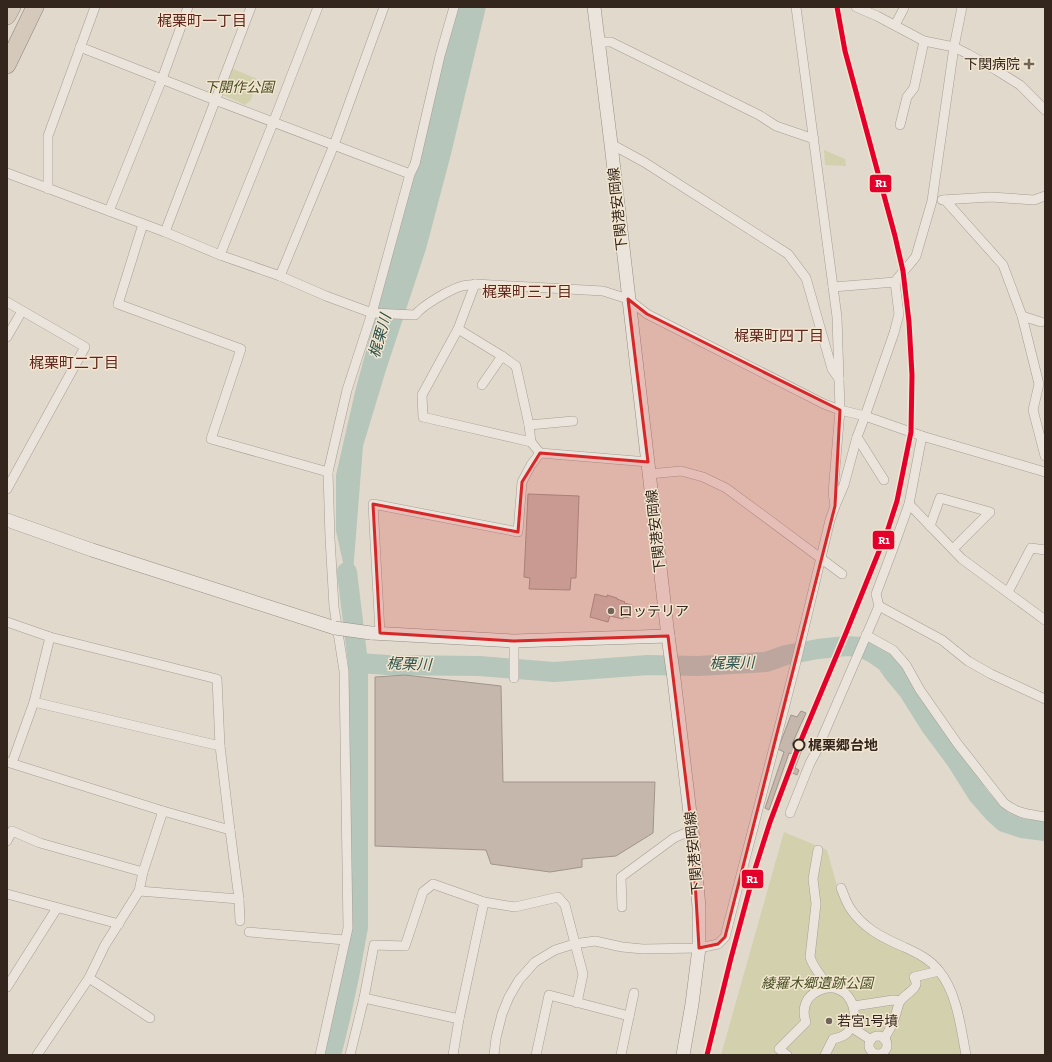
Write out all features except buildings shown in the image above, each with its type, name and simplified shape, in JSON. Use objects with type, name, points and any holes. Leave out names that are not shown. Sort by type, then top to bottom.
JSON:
[{"type":"highway","points":[[7,16],[12,7]]},
{"type":"highway","points":[[7,66],[35,7]]},
{"type":"main road","name":"下関港安岡線","points":[[594,7],[692,830],[699,907],[699,948],[692,1004],[683,1055]]},
{"type":"main road","points":[[7,520],[92,550],[335,628],[376,633],[514,641],[668,636]]},
{"type":"street","points":[[48,189],[48,136],[95,7]]},
{"type":"street","points":[[109,211],[162,79],[188,7]]},
{"type":"street","points":[[165,232],[252,7]]},
{"type":"street","points":[[220,255],[318,7]]},
{"type":"street","points":[[280,276],[334,145],[384,7]]},
{"type":"street","points":[[796,7],[837,317],[840,410],[833,493],[835,506]]},
{"type":"street","points":[[856,7],[924,41],[954,46],[1020,85],[1045,110]]},
{"type":"street","points":[[894,25],[904,7]]},
{"type":"street","points":[[833,287],[894,282],[912,263],[916,256],[932,201],[954,46],[962,7]]},
{"type":"street","points":[[320,1055],[348,928],[344,671],[334,607],[328,472],[347,390],[372,313],[414,164],[451,8]]},
{"type":"street","points":[[900,125],[907,97],[914,88],[924,41]]},
{"type":"street","points":[[598,42],[611,42],[759,115],[776,126],[814,139]]},
{"type":"street","points":[[80,47],[273,123],[410,174]]},
{"type":"street","points":[[611,144],[644,162],[788,254],[806,278],[832,369],[839,379]]},
{"type":"street","points":[[7,173],[165,232],[220,255],[280,276],[326,296],[372,313],[415,315],[419,309],[451,290],[462,286],[475,284],[603,292],[628,299],[647,314],[824,404],[840,410],[865,416],[922,436],[1045,472]]},
{"type":"street","points":[[932,201],[991,197],[1034,200],[1045,196]]},
{"type":"street","points":[[945,200],[1003,265],[1022,316],[1042,384],[1033,410],[1045,456]]},
{"type":"street","points":[[143,224],[118,304],[241,349],[211,439],[328,472]]},
{"type":"street","points":[[494,1055],[496,1038],[502,1014],[509,997],[519,980],[535,962],[555,950],[574,944],[595,941],[643,950],[699,948],[718,944],[725,937],[795,664],[830,520],[844,485],[857,437],[900,314],[894,282]]},
{"type":"street","points":[[475,284],[458,329],[422,395],[423,417],[531,442]]},
{"type":"street","points":[[7,302],[86,347],[7,489]]},
{"type":"street","points":[[7,336],[22,311]]},
{"type":"street","points":[[1022,316],[1041,322]]},
{"type":"street","points":[[458,329],[516,366],[529,425],[531,442],[540,453],[681,471],[703,476],[726,488],[842,574]]},
{"type":"street","points":[[482,385],[502,356]]},
{"type":"street","points":[[529,425],[573,421]]},
{"type":"street","points":[[790,813],[878,606],[876,594],[909,504],[922,436]]},
{"type":"street","points":[[857,437],[884,480]]},
{"type":"street","points":[[376,633],[373,504],[518,532],[522,482],[531,465],[540,453]]},
{"type":"street","points":[[930,526],[940,498],[990,512],[953,549]]},
{"type":"street","points":[[909,504],[962,559],[1045,620]]},
{"type":"street","points":[[1008,592],[1031,548],[1045,550]]},
{"type":"street","points":[[878,606],[942,640],[968,661],[991,674],[1045,699]]},
{"type":"street","points":[[7,622],[50,638],[217,679],[220,746],[239,899],[240,922]]},
{"type":"street","points":[[866,637],[893,650],[906,665],[920,690],[957,743],[1004,803],[1012,809],[1045,817]]},
{"type":"street","points":[[50,638],[34,702],[10,763],[163,811],[230,830]]},
{"type":"street","points":[[514,641],[514,678]]},
{"type":"street","points":[[34,702],[220,746]]},
{"type":"street","points":[[37,1055],[89,978],[105,945],[140,891],[143,872],[163,811]]},
{"type":"street","points":[[7,841],[10,830],[40,843],[143,872]]},
{"type":"street","points":[[622,908],[621,877],[674,838],[692,830]]},
{"type":"street","points":[[818,850],[813,879],[816,904],[810,957],[811,962],[828,987]]},
{"type":"street","points":[[350,1055],[364,998],[374,945],[405,946],[423,892],[433,884],[484,902],[515,908],[558,897],[565,905],[583,974],[577,1003]]},
{"type":"street","points":[[841,888],[850,907],[859,919],[868,927],[879,935],[922,956],[939,971],[951,992],[957,1011],[966,1055]]},
{"type":"street","points":[[140,891],[239,899]]},
{"type":"street","points":[[7,894],[119,924]]},
{"type":"street","points":[[453,1055],[484,902]]},
{"type":"street","points":[[7,987],[57,908]]},
{"type":"street","points":[[249,932],[345,940]]},
{"type":"street","points":[[884,1038],[895,1018],[900,1001],[917,984],[914,977],[939,971]]},
{"type":"street","points":[[89,978],[150,1018]]},
{"type":"street","points":[[787,1055],[779,1049],[806,1022],[803,1013],[808,999],[816,992],[828,987],[835,988],[847,995],[854,1006],[854,1018],[847,1033],[833,1039],[825,1055]]},
{"type":"street","points":[[620,1055],[634,993]]},
{"type":"street","points":[[536,1055],[549,995],[629,1016]]},
{"type":"street","points":[[364,998],[459,1020]]},
{"type":"street","points":[[854,1006],[893,1000],[900,1001]]},
{"type":"street","points":[[851,1027],[871,1040]]},
{"type":"street","points":[[877,1036],[884,1038],[887,1045],[886,1049],[880,1053],[872,1053],[870,1047],[871,1040],[877,1036]]},
{"type":"highlighted area","points":[[628,299],[647,314],[840,410],[835,506],[725,937],[718,944],[699,948],[692,830],[668,636],[514,641],[380,633],[373,504],[518,532],[522,482],[540,453],[648,462]]},
{"type":"green space","name":"下開作公園","points":[[228,67],[257,79],[251,100],[245,105],[221,94]]},
{"type":"green space","points":[[824,150],[845,159],[846,166],[825,165]]},
{"type":"green space","name":"綾羅木郷遺跡公園","points":[[784,832],[827,850],[837,886],[845,905],[859,923],[913,954],[933,968],[948,993],[954,1009],[963,1055],[721,1055]]},
{"type":"water","points":[[457,7],[486,7],[451,154],[426,249],[386,370],[363,446],[351,598],[336,531],[336,475],[355,392]]},
{"type":"waterway","points":[[331,1055],[346,991],[358,927],[358,663],[347,572]]},
{"type":"waterway","name":"梶栗川","points":[[358,663],[388,665],[480,666],[554,672],[648,665],[698,666],[766,662],[786,655],[818,649],[846,646],[861,647],[886,662],[908,690],[978,795],[993,812],[1004,822],[1022,828],[1045,831]]},
{"type":"transit line","name":"R1","points":[[707,1055],[755,869],[770,822],[799,745],[888,529],[897,501],[911,432],[912,375],[909,322],[903,271],[845,51],[837,7]]},
{"type":"place","name":"下関病院","points":[[1029,64]]},
{"type":"place","name":"ロッテリア","points":[[611,611]]},
{"type":"place","name":"梶栗郷台地","points":[[799,745]]},
{"type":"place","name":"若宮1号墳","points":[[829,1021]]},
{"type":"district","name":"梶栗町一丁目","points":[[202,21]]},
{"type":"district","name":"梶栗町三丁目","points":[[527,292]]},
{"type":"district","name":"梶栗町四丁目","points":[[779,336]]},
{"type":"district","name":"梶栗町二丁目","points":[[74,363]]}]
